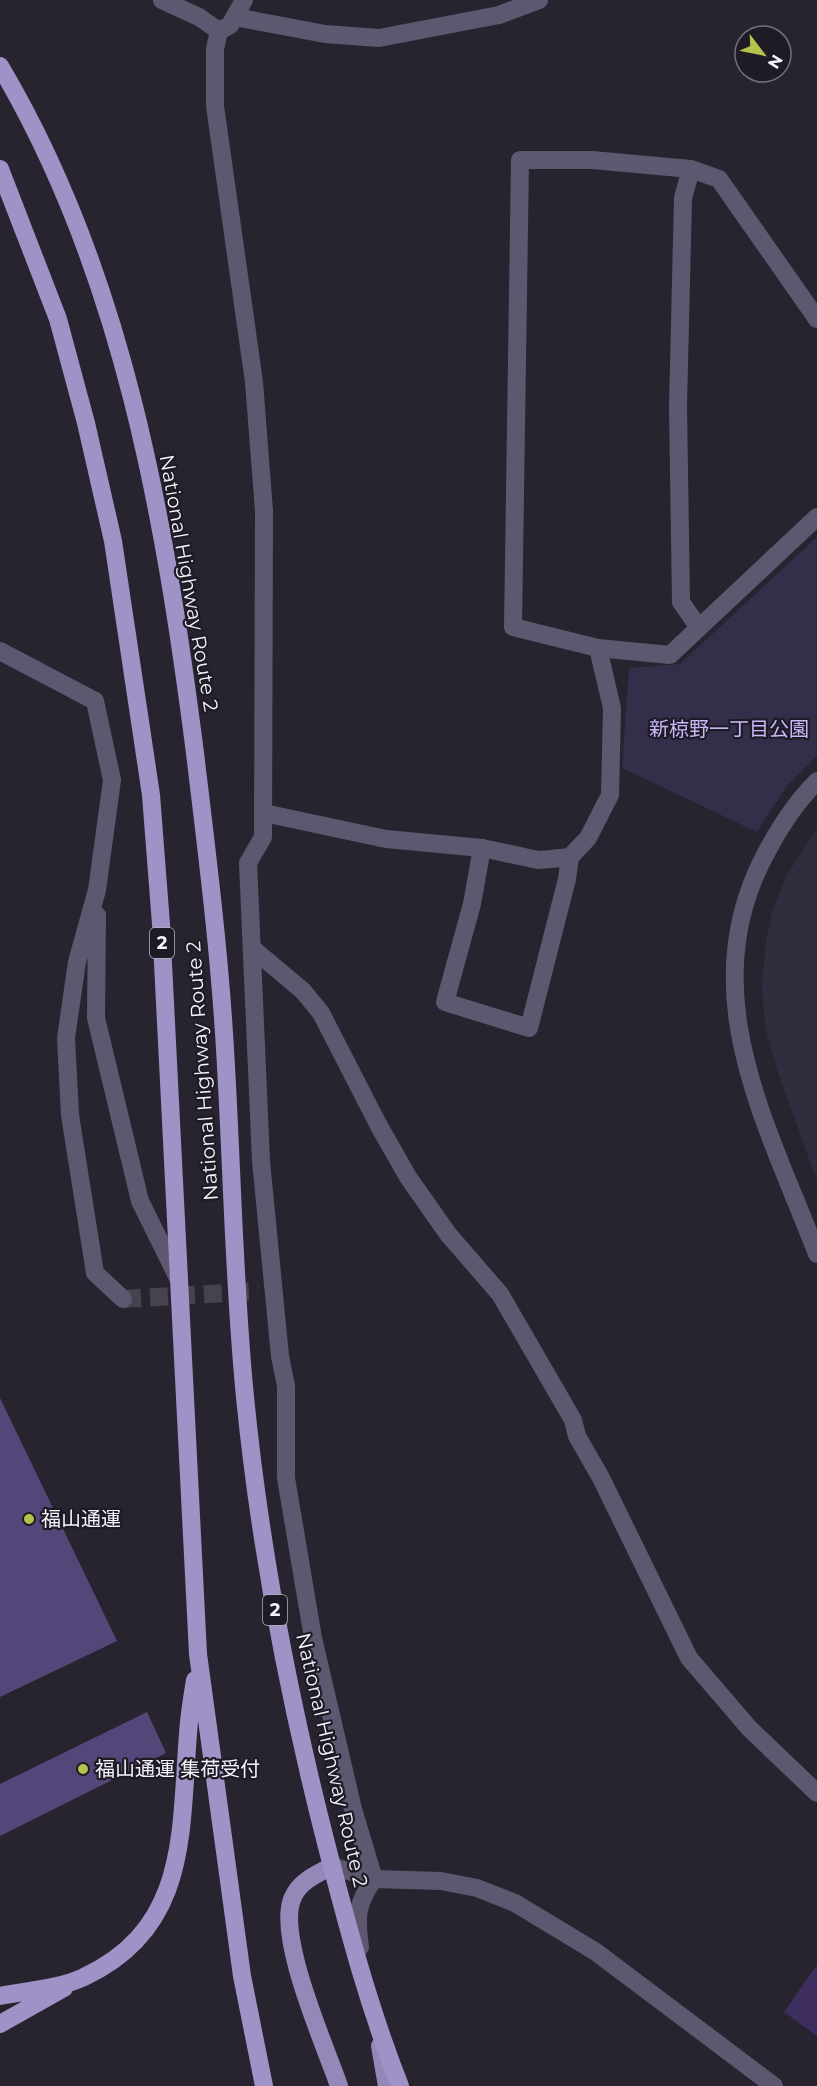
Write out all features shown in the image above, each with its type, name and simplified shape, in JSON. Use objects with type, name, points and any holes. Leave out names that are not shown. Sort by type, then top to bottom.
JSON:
[{"type":"highway","name":"National Highway Route 2","points":[[0,66],[39,142],[67,205],[106,310],[137,417],[168,570],[183,658],[224,1025],[245,1394],[254,1469],[286,1676],[366,1994],[400,2086]]},
{"type":"highway","name":"National Highway Route 2","points":[[0,169],[58,319],[86,423],[117,563],[152,807],[161,924],[198,1654],[242,1976],[264,2086]]},
{"type":"highway","points":[[0,2024],[126,1952],[150,1924],[167,1894],[184,1825],[188,1734],[198,1654]]},
{"type":"highway","points":[[0,1996],[82,1979]]},
{"type":"main road","points":[[332,1866],[307,1879],[293,1896],[288,1921],[290,1941],[299,1972],[339,2086]]},
{"type":"main road","points":[[378,2029],[387,2086]]},
{"type":"street","points":[[162,0],[199,17],[219,31]]},
{"type":"street","points":[[219,31],[230,25],[244,0]]},
{"type":"street","points":[[235,16],[251,22],[325,34],[379,38],[499,15],[539,0]]},
{"type":"street","points":[[219,31],[215,60],[215,106],[254,382],[264,511],[263,837],[248,863],[266,1290],[286,1386],[286,1478],[330,1717],[353,1809],[374,1879]]},
{"type":"street","points":[[817,319],[719,179],[691,169],[592,160],[520,160],[513,627],[598,648],[670,654],[817,517]]},
{"type":"street","points":[[691,169],[683,198],[678,417],[681,602],[699,628]]},
{"type":"street","points":[[482,848],[472,904],[445,1002],[528,1028],[567,879],[570,857],[588,838],[610,795],[612,708],[598,648]]},
{"type":"street","points":[[0,651],[95,701],[112,780],[97,890],[96,1018],[140,1202],[179,1280]]},
{"type":"street","points":[[817,781],[803,794],[779,829],[757,869],[742,908],[733,979],[735,1016],[742,1052],[817,1254]]},
{"type":"street","points":[[264,813],[386,839],[482,848],[538,860],[570,857]]},
{"type":"street","points":[[97,890],[77,962],[66,1038],[70,1115],[95,1274],[123,1299]]},
{"type":"street","points":[[253,949],[303,992],[321,1013],[408,1177],[448,1234],[500,1294],[573,1420],[577,1436],[601,1478],[689,1658],[749,1728],[817,1793]]},
{"type":"street","points":[[332,1866],[374,1879],[441,1881],[477,1888],[514,1903],[596,1952],[774,2086]]},
{"type":"street","points":[[366,1994],[356,1922],[360,1898],[374,1879]]},
{"type":"shaded area","points":[[817,828],[817,1181],[779,1075],[765,1027],[762,985],[766,941],[773,909],[787,875]]},
{"type":"shaded area","points":[[817,1965],[817,2036],[784,2012]]},
{"type":"green space","name":"新椋野一丁目公園","points":[[817,537],[817,756],[786,787],[757,832],[622,768],[629,668],[680,664]]},
{"type":"building","name":"福山通運","points":[[0,1398],[117,1641],[0,1697]]},
{"type":"building","name":"福山通運 集荷受付","points":[[147,1712],[166,1753],[0,1836],[0,1784]]},
{"type":"tunnel","points":[[123,1299],[258,1291]]},
{"type":"place","name":"福山通運","points":[[29,1519]]},
{"type":"place","name":"福山通運 集荷受付","points":[[83,1769]]}]
